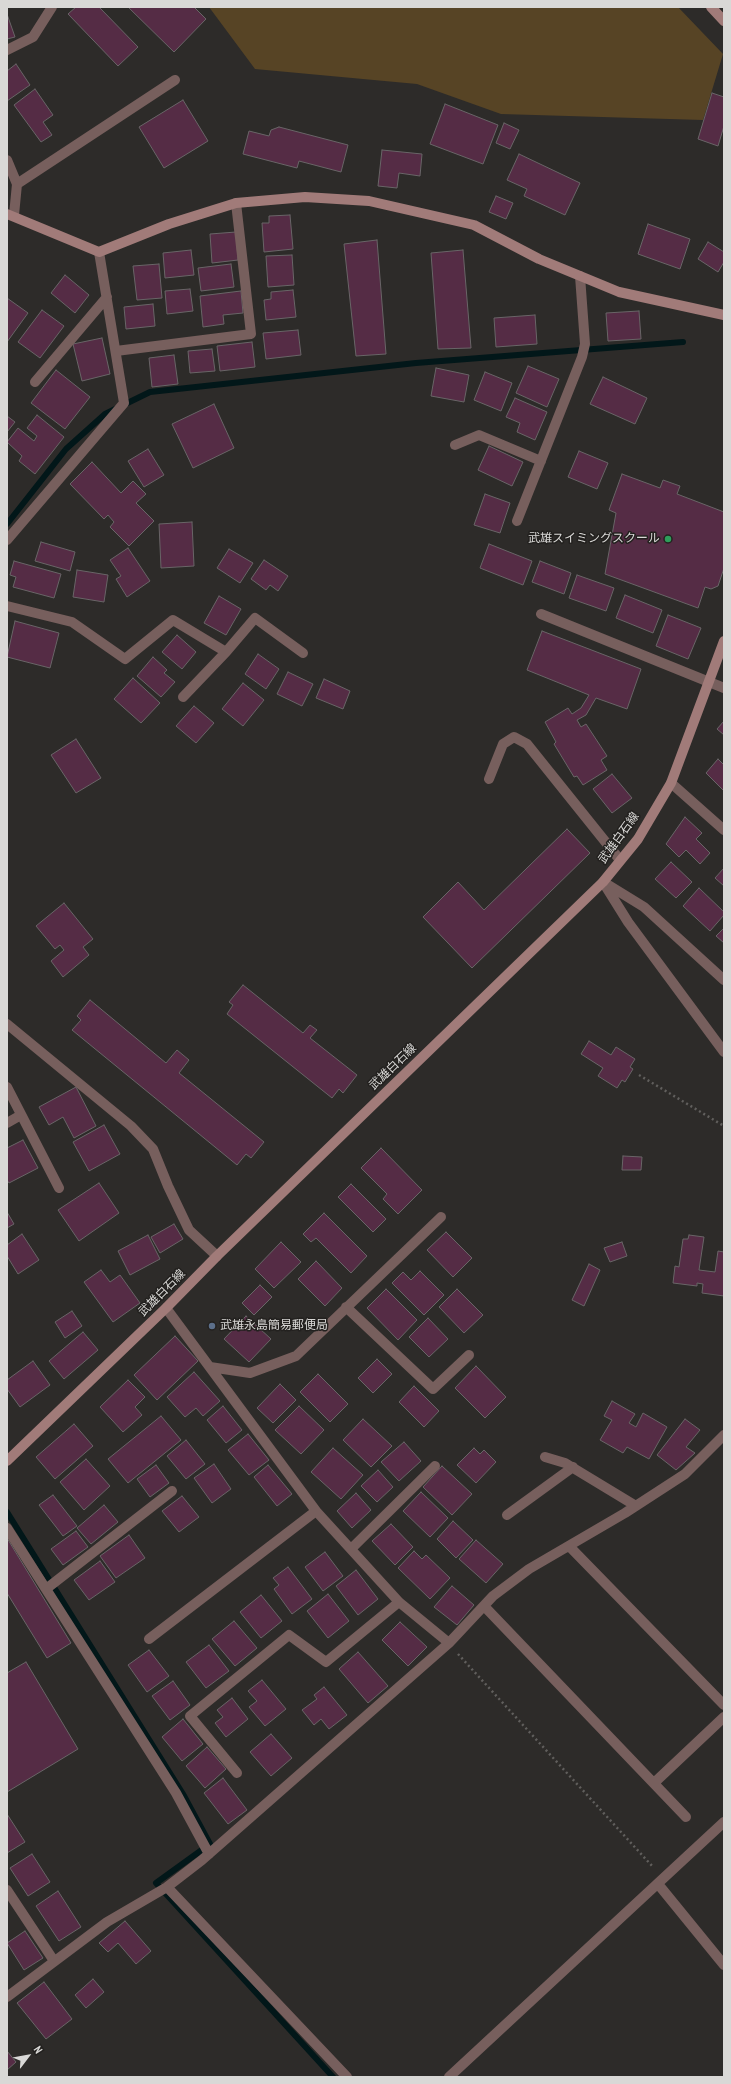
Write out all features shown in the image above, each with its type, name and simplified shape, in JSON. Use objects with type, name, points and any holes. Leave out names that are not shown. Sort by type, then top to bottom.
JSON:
[{"type":"main road","points":[[710,7],[724,21]]},
{"type":"main road","points":[[11,215],[100,252],[169,224],[236,203],[305,197],[369,201],[474,225],[539,259],[619,292],[724,315]]},
{"type":"main road","name":"武雄白石線","points":[[7,1461],[603,882],[638,839],[671,783],[724,640]]},
{"type":"street","points":[[7,50],[33,37],[52,7]]},
{"type":"street","points":[[17,184],[175,80]]},
{"type":"street","points":[[7,160],[17,184],[11,215]]},
{"type":"street","points":[[116,351],[251,334],[236,203]]},
{"type":"street","points":[[7,538],[124,403],[100,252]]},
{"type":"street","points":[[517,521],[582,357],[585,344],[580,276]]},
{"type":"street","points":[[35,382],[107,297]]},
{"type":"street","points":[[455,445],[479,435],[541,461]]},
{"type":"street","points":[[7,606],[72,622],[125,659],[174,620],[226,652]]},
{"type":"street","points":[[540,614],[724,688]]},
{"type":"street","points":[[183,697],[226,652],[255,618],[302,653]]},
{"type":"street","points":[[489,779],[503,744],[514,737],[527,744],[620,860]]},
{"type":"street","points":[[671,783],[724,830]]},
{"type":"street","points":[[603,882],[644,907],[724,980]]},
{"type":"street","points":[[603,882],[628,922],[724,1052]]},
{"type":"street","points":[[7,1024],[131,1126],[153,1149],[168,1186],[189,1230],[217,1256]]},
{"type":"street","points":[[7,1087],[59,1188]]},
{"type":"street","points":[[7,1123],[21,1115]]},
{"type":"street","points":[[210,1367],[250,1373],[296,1356],[441,1217]]},
{"type":"street","points":[[346,1307],[433,1389],[469,1355]]},
{"type":"street","points":[[166,1308],[316,1510],[399,1602],[449,1643]]},
{"type":"street","points":[[7,1997],[107,1922],[167,1887],[209,1854],[449,1643],[493,1596],[529,1569],[636,1506],[685,1474],[724,1435]]},
{"type":"street","points":[[545,1457],[565,1462],[636,1506]]},
{"type":"street","points":[[351,1549],[435,1466]]},
{"type":"street","points":[[507,1515],[573,1467]]},
{"type":"street","points":[[46,1589],[172,1491]]},
{"type":"street","points":[[149,1639],[316,1510]]},
{"type":"street","points":[[7,1528],[176,1792],[209,1854]]},
{"type":"street","points":[[569,1546],[724,1705]]},
{"type":"street","points":[[237,1773],[190,1716],[290,1636],[326,1662],[399,1602]]},
{"type":"street","points":[[484,1606],[686,1817]]},
{"type":"street","points":[[654,1783],[724,1717]]},
{"type":"street","points":[[449,2077],[724,1822]]},
{"type":"street","points":[[658,1884],[724,1965]]},
{"type":"street","points":[[167,1887],[347,2077]]},
{"type":"street","points":[[7,1890],[54,1961]]},
{"type":"path","points":[[639,1075],[724,1126]]},
{"type":"path","points":[[449,1643],[659,1874],[658,1884]]},
{"type":"shaded area","points":[[209,7],[678,7],[723,54],[703,120],[501,114],[417,84],[255,69]]},
{"type":"building","points":[[76,7],[99,7],[138,47],[118,66],[68,14]]},
{"type":"building","points":[[128,7],[194,7],[206,19],[174,52]]},
{"type":"building","points":[[7,14],[15,37],[7,39]]},
{"type":"building","points":[[16,64],[30,85],[7,101],[7,71]]},
{"type":"building","points":[[35,89],[53,115],[43,122],[52,135],[41,142],[14,105]]},
{"type":"building","points":[[712,93],[724,97],[724,126],[718,146],[698,139]]},
{"type":"building","points":[[183,100],[208,141],[164,168],[139,127]]},
{"type":"building","points":[[445,104],[498,125],[483,164],[430,144]]},
{"type":"building","points":[[504,123],[519,130],[510,149],[496,143]]},
{"type":"building","points":[[279,127],[348,145],[341,172],[299,161],[297,168],[243,154],[249,131],[269,136],[271,130]]},
{"type":"building","points":[[382,150],[422,154],[420,176],[399,173],[397,188],[378,186]]},
{"type":"building","points":[[519,154],[580,183],[565,215],[524,196],[527,189],[507,180]]},
{"type":"building","points":[[496,196],[513,203],[506,219],[489,212]]},
{"type":"building","points":[[290,215],[293,249],[264,252],[262,223],[269,223],[269,216]]},
{"type":"building","points":[[648,224],[690,239],[680,269],[638,254]]},
{"type":"building","points":[[236,232],[238,260],[212,263],[210,234]]},
{"type":"building","points":[[377,240],[386,354],[356,356],[344,244]]},
{"type":"building","points":[[708,242],[724,252],[724,262],[718,272],[698,259]]},
{"type":"building","points":[[191,250],[194,275],[165,278],[163,253]]},
{"type":"building","points":[[463,250],[471,348],[438,349],[431,253]]},
{"type":"building","points":[[292,255],[294,285],[268,287],[266,256]]},
{"type":"building","points":[[159,264],[162,298],[137,300],[133,266]]},
{"type":"building","points":[[231,264],[234,287],[201,291],[198,268]]},
{"type":"building","points":[[65,275],[89,295],[75,313],[51,293]]},
{"type":"building","points":[[190,289],[193,311],[167,314],[165,291]]},
{"type":"building","points":[[293,290],[296,317],[266,320],[264,300],[271,299],[271,292]]},
{"type":"building","points":[[241,291],[243,313],[223,315],[224,324],[203,327],[200,296]]},
{"type":"building","points":[[7,298],[28,313],[7,342]]},
{"type":"building","points":[[153,304],[155,326],[126,329],[124,307]]},
{"type":"building","points":[[42,310],[64,326],[40,358],[18,342]]},
{"type":"building","points":[[639,311],[641,339],[608,341],[606,313]]},
{"type":"building","points":[[535,315],[537,344],[496,347],[494,318]]},
{"type":"building","points":[[298,330],[301,355],[266,359],[263,333]]},
{"type":"building","points":[[102,338],[110,374],[82,381],[73,344]]},
{"type":"building","points":[[252,342],[255,367],[220,371],[217,346]]},
{"type":"building","points":[[212,349],[215,371],[190,373],[188,351]]},
{"type":"building","points":[[174,355],[178,384],[152,387],[149,358]]},
{"type":"building","points":[[528,366],[559,379],[547,407],[516,393]]},
{"type":"building","points":[[436,368],[469,375],[464,402],[431,396]]},
{"type":"building","points":[[56,370],[90,397],[65,429],[31,403]]},
{"type":"building","points":[[485,372],[512,383],[501,411],[474,400]]},
{"type":"building","points":[[603,377],[647,398],[635,424],[590,404]]},
{"type":"building","points":[[515,398],[547,412],[535,440],[517,432],[520,423],[506,417]]},
{"type":"building","points":[[214,404],[234,448],[193,468],[172,424]]},
{"type":"building","points":[[37,415],[64,437],[35,474],[19,461],[22,456],[7,442],[18,428],[34,441],[37,436],[27,428]]},
{"type":"building","points":[[7,416],[15,422],[7,432]]},
{"type":"building","points":[[489,446],[523,462],[512,486],[478,470]]},
{"type":"building","points":[[148,449],[164,475],[144,487],[128,461]]},
{"type":"building","points":[[579,451],[608,463],[597,489],[568,477]]},
{"type":"building","points":[[92,462],[121,493],[133,481],[146,494],[136,503],[154,521],[129,546],[110,527],[114,522],[108,515],[104,519],[70,484]]},
{"type":"building","name":"武雄スイミングスクール","points":[[622,474],[660,488],[663,480],[680,486],[677,494],[724,512],[724,568],[718,586],[711,589],[705,587],[698,608],[605,574],[616,513],[609,510]]},
{"type":"building","points":[[485,494],[510,503],[500,533],[474,525]]},
{"type":"building","points":[[192,522],[194,566],[161,568],[159,524]]},
{"type":"building","points":[[41,542],[75,552],[70,571],[35,561]]},
{"type":"building","points":[[489,544],[532,561],[523,585],[480,568]]},
{"type":"building","points":[[128,548],[150,581],[127,597],[116,579],[121,576],[110,560]]},
{"type":"building","points":[[229,549],[253,563],[240,583],[217,568]]},
{"type":"building","points":[[264,560],[288,576],[278,591],[270,585],[266,590],[251,579]]},
{"type":"building","points":[[14,561],[61,574],[54,598],[13,587],[16,577],[10,575]]},
{"type":"building","points":[[540,561],[571,573],[564,594],[532,582]]},
{"type":"building","points":[[77,570],[108,575],[104,602],[73,597]]},
{"type":"building","points":[[577,575],[614,588],[606,611],[569,598]]},
{"type":"building","points":[[625,595],[662,610],[653,633],[616,618]]},
{"type":"building","points":[[219,596],[241,609],[226,635],[204,623]]},
{"type":"building","points":[[668,615],[701,628],[688,659],[656,646]]},
{"type":"building","points":[[15,621],[59,633],[50,668],[7,657]]},
{"type":"building","points":[[542,631],[641,669],[627,709],[596,698],[586,715],[577,720],[581,727],[586,724],[607,756],[601,760],[607,770],[583,785],[577,776],[574,777],[554,744],[556,742],[545,722],[568,708],[572,714],[581,708],[589,695],[527,670]]},
{"type":"building","points":[[177,635],[196,652],[182,669],[162,652]]},
{"type":"building","points":[[258,654],[279,669],[266,689],[245,674]]},
{"type":"building","points":[[153,657],[167,670],[164,673],[175,682],[161,697],[137,676]]},
{"type":"building","points":[[288,672],[313,684],[302,706],[277,694]]},
{"type":"building","points":[[133,678],[160,703],[141,723],[114,699]]},
{"type":"building","points":[[324,679],[350,691],[343,709],[316,698]]},
{"type":"building","points":[[243,683],[264,700],[243,726],[222,709]]},
{"type":"building","points":[[194,706],[214,723],[196,743],[176,726]]},
{"type":"building","points":[[724,721],[724,735],[717,729]]},
{"type":"building","points":[[76,739],[101,778],[76,793],[51,755]]},
{"type":"building","points":[[718,759],[724,765],[724,791],[706,773]]},
{"type":"building","points":[[612,774],[632,798],[612,813],[593,789]]},
{"type":"building","points":[[685,817],[702,833],[696,839],[710,853],[700,864],[686,850],[679,857],[666,844]]},
{"type":"building","points":[[567,829],[590,853],[472,968],[423,917],[458,882],[484,910]]},
{"type":"building","points":[[671,862],[692,882],[676,898],[655,879]]},
{"type":"building","points":[[724,868],[724,886],[715,878]]},
{"type":"building","points":[[699,888],[724,912],[724,915],[710,931],[683,906]]},
{"type":"building","points":[[64,903],[93,939],[83,947],[89,955],[63,977],[51,961],[64,950],[60,945],[55,949],[36,926]]},
{"type":"building","points":[[724,928],[724,943],[716,936]]},
{"type":"building","points":[[243,985],[303,1033],[310,1025],[317,1030],[310,1038],[357,1075],[343,1093],[339,1089],[332,1098],[227,1014],[233,1005],[229,1002]]},
{"type":"building","points":[[90,1000],[166,1063],[177,1050],[189,1060],[179,1073],[264,1142],[251,1158],[246,1154],[237,1165],[72,1030],[81,1020],[77,1016]]},
{"type":"building","points":[[589,1041],[611,1055],[616,1047],[635,1059],[630,1067],[633,1069],[625,1082],[622,1080],[617,1088],[598,1076],[603,1068],[581,1054]]},
{"type":"building","points":[[76,1087],[96,1126],[74,1138],[63,1117],[49,1125],[39,1107]]},
{"type":"building","points":[[104,1125],[120,1154],[89,1171],[73,1142]]},
{"type":"building","points":[[23,1140],[38,1168],[9,1183],[7,1180],[7,1148]]},
{"type":"building","points":[[381,1148],[422,1190],[398,1214],[383,1199],[387,1194],[361,1168]]},
{"type":"building","points":[[623,1156],[642,1157],[641,1170],[622,1170]]},
{"type":"building","points":[[99,1183],[119,1213],[79,1241],[58,1210]]},
{"type":"building","points":[[351,1184],[386,1219],[373,1232],[338,1197]]},
{"type":"building","points":[[7,1212],[14,1224],[7,1228]]},
{"type":"building","points":[[324,1213],[367,1256],[351,1273],[316,1238],[311,1242],[303,1234]]},
{"type":"building","points":[[174,1224],[183,1239],[160,1253],[151,1237]]},
{"type":"building","points":[[446,1232],[472,1258],[453,1277],[427,1250]]},
{"type":"building","points":[[22,1234],[39,1260],[18,1274],[7,1256],[7,1245]]},
{"type":"building","points":[[148,1235],[160,1259],[130,1275],[118,1251]]},
{"type":"building","points":[[689,1235],[704,1237],[699,1270],[715,1272],[718,1251],[724,1252],[724,1296],[702,1293],[703,1284],[697,1283],[697,1286],[673,1283],[675,1266],[679,1267],[683,1239],[688,1239]]},
{"type":"building","points":[[281,1242],[301,1262],[274,1288],[255,1269]]},
{"type":"building","points":[[622,1242],[627,1256],[610,1262],[604,1248]]},
{"type":"building","points":[[316,1261],[342,1288],[325,1306],[298,1279]]},
{"type":"building","points":[[589,1264],[600,1270],[584,1306],[572,1300]]},
{"type":"building","points":[[101,1270],[110,1282],[120,1275],[140,1303],[113,1322],[84,1282]]},
{"type":"building","points":[[420,1271],[444,1295],[424,1315],[392,1283],[403,1272],[411,1280]]},
{"type":"building","points":[[260,1285],[272,1297],[254,1315],[242,1303]]},
{"type":"building","points":[[386,1289],[417,1320],[398,1340],[367,1308]]},
{"type":"building","points":[[457,1289],[483,1315],[464,1333],[439,1307]]},
{"type":"building","points":[[72,1311],[82,1326],[65,1338],[55,1322]]},
{"type":"building","points":[[246,1316],[271,1339],[249,1362],[224,1339]]},
{"type":"building","points":[[428,1318],[448,1339],[429,1357],[409,1337]]},
{"type":"building","points":[[83,1332],[98,1350],[64,1379],[49,1361]]},
{"type":"building","points":[[175,1336],[198,1361],[157,1400],[134,1375]]},
{"type":"building","points":[[377,1359],[392,1374],[373,1393],[358,1378]]},
{"type":"building","points":[[33,1361],[50,1385],[20,1407],[7,1389],[7,1380]]},
{"type":"building","points":[[476,1366],[506,1397],[485,1418],[455,1388]]},
{"type":"building","points":[[194,1372],[220,1401],[203,1416],[196,1408],[185,1417],[167,1397]]},
{"type":"building","points":[[318,1374],[348,1404],[330,1422],[300,1392]]},
{"type":"building","points":[[128,1380],[145,1397],[135,1407],[142,1415],[123,1432],[100,1407]]},
{"type":"building","points":[[280,1384],[296,1400],[273,1423],[257,1408]]},
{"type":"building","points":[[414,1386],[439,1411],[424,1427],[399,1402]]},
{"type":"building","points":[[612,1401],[635,1414],[629,1423],[636,1427],[643,1413],[667,1427],[649,1459],[627,1447],[623,1453],[600,1440],[612,1420],[604,1416]]},
{"type":"building","points":[[223,1406],[242,1430],[226,1443],[207,1420]]},
{"type":"building","points":[[299,1406],[324,1430],[301,1454],[275,1430]]},
{"type":"building","points":[[161,1416],[181,1440],[128,1483],[108,1459]]},
{"type":"building","points":[[363,1419],[392,1446],[371,1467],[343,1440]]},
{"type":"building","points":[[685,1419],[700,1430],[686,1447],[695,1453],[676,1470],[657,1455]]},
{"type":"building","points":[[74,1424],[93,1446],[55,1479],[36,1457]]},
{"type":"building","points":[[248,1434],[269,1460],[249,1475],[228,1450]]},
{"type":"building","points":[[186,1440],[205,1464],[186,1479],[167,1456]]},
{"type":"building","points":[[404,1442],[421,1461],[399,1481],[381,1462]]},
{"type":"building","points":[[333,1448],[363,1475],[341,1499],[311,1472]]},
{"type":"building","points":[[474,1448],[480,1454],[484,1450],[496,1462],[476,1483],[457,1465]]},
{"type":"building","points":[[86,1459],[110,1486],[84,1510],[60,1482]]},
{"type":"building","points":[[214,1464],[231,1489],[212,1503],[194,1478]]},
{"type":"building","points":[[156,1465],[169,1483],[150,1497],[137,1479]]},
{"type":"building","points":[[268,1465],[292,1494],[277,1506],[254,1477]]},
{"type":"building","points":[[442,1466],[472,1494],[452,1515],[423,1487]]},
{"type":"building","points":[[378,1470],[393,1487],[377,1502],[361,1486]]},
{"type":"building","points":[[421,1492],[448,1518],[430,1537],[403,1511]]},
{"type":"building","points":[[356,1493],[371,1510],[352,1528],[337,1511]]},
{"type":"building","points":[[53,1495],[77,1526],[63,1536],[39,1505]]},
{"type":"building","points":[[182,1496],[199,1517],[179,1532],[162,1511]]},
{"type":"building","points":[[104,1505],[118,1522],[91,1544],[77,1528]]},
{"type":"building","points":[[453,1521],[473,1540],[456,1558],[437,1539]]},
{"type":"building","points":[[391,1524],[413,1547],[395,1565],[372,1541]]},
{"type":"building","points":[[76,1531],[88,1547],[63,1565],[51,1549]]},
{"type":"building","points":[[129,1535],[145,1558],[116,1578],[100,1556]]},
{"type":"building","points":[[7,1538],[71,1643],[47,1658],[7,1593]]},
{"type":"building","points":[[476,1540],[503,1564],[486,1583],[459,1559]]},
{"type":"building","points":[[414,1551],[422,1559],[426,1555],[450,1578],[430,1599],[398,1568]]},
{"type":"building","points":[[325,1552],[343,1576],[323,1591],[305,1567]]},
{"type":"building","points":[[100,1561],[115,1582],[89,1600],[74,1580]]},
{"type":"building","points":[[288,1567],[312,1599],[292,1614],[274,1589],[279,1585],[273,1578]]},
{"type":"building","points":[[356,1570],[378,1599],[358,1615],[336,1586]]},
{"type":"building","points":[[452,1586],[474,1605],[457,1625],[434,1607]]},
{"type":"building","points":[[328,1594],[349,1621],[328,1638],[307,1611]]},
{"type":"building","points":[[261,1595],[282,1621],[261,1638],[240,1612]]},
{"type":"building","points":[[234,1621],[257,1648],[235,1666],[212,1639]]},
{"type":"building","points":[[400,1622],[427,1647],[408,1666],[382,1640]]},
{"type":"building","points":[[209,1645],[229,1671],[206,1688],[186,1662]]},
{"type":"building","points":[[149,1650],[169,1676],[147,1692],[128,1665]]},
{"type":"building","points":[[358,1652],[388,1686],[368,1703],[339,1669]]},
{"type":"building","points":[[26,1662],[78,1749],[7,1792],[7,1673]]},
{"type":"building","points":[[262,1680],[286,1709],[265,1726],[249,1707],[257,1701],[248,1691]]},
{"type":"building","points":[[173,1681],[190,1705],[170,1720],[152,1696]]},
{"type":"building","points":[[324,1687],[347,1715],[329,1729],[321,1719],[314,1725],[302,1710],[317,1699],[314,1695]]},
{"type":"building","points":[[232,1698],[248,1719],[226,1737],[215,1723],[223,1717],[217,1710]]},
{"type":"building","points":[[183,1719],[203,1744],[182,1761],[162,1737]]},
{"type":"building","points":[[271,1734],[292,1758],[271,1776],[250,1752]]},
{"type":"building","points":[[207,1747],[226,1769],[205,1788],[186,1766]]},
{"type":"building","points":[[223,1778],[247,1810],[228,1824],[204,1793]]},
{"type":"building","points":[[7,1814],[25,1842],[7,1853]]},
{"type":"building","points":[[32,1854],[50,1882],[28,1896],[10,1868]]},
{"type":"building","points":[[58,1891],[81,1927],[59,1941],[36,1906]]},
{"type":"building","points":[[125,1921],[151,1951],[136,1964],[118,1943],[108,1952],[99,1943]]},
{"type":"building","points":[[25,1931],[43,1958],[24,1970],[7,1943]]},
{"type":"building","points":[[93,1979],[104,1992],[86,2008],[75,1995]]},
{"type":"building","points":[[44,1982],[72,2019],[46,2039],[17,2003]]},
{"type":"building","points":[[7,2051],[16,2062],[7,2070]]},
{"type":"waterway","points":[[7,524],[66,449],[105,414],[150,392],[416,363],[683,342]]},
{"type":"waterway","points":[[7,1512],[183,1794],[210,1844],[156,1883],[333,2077]]},
{"type":"place","name":"武雄スイミングスクール","points":[[668,539]]},
{"type":"place","name":"武雄永島簡易郵便局","points":[[212,1326]]}]
